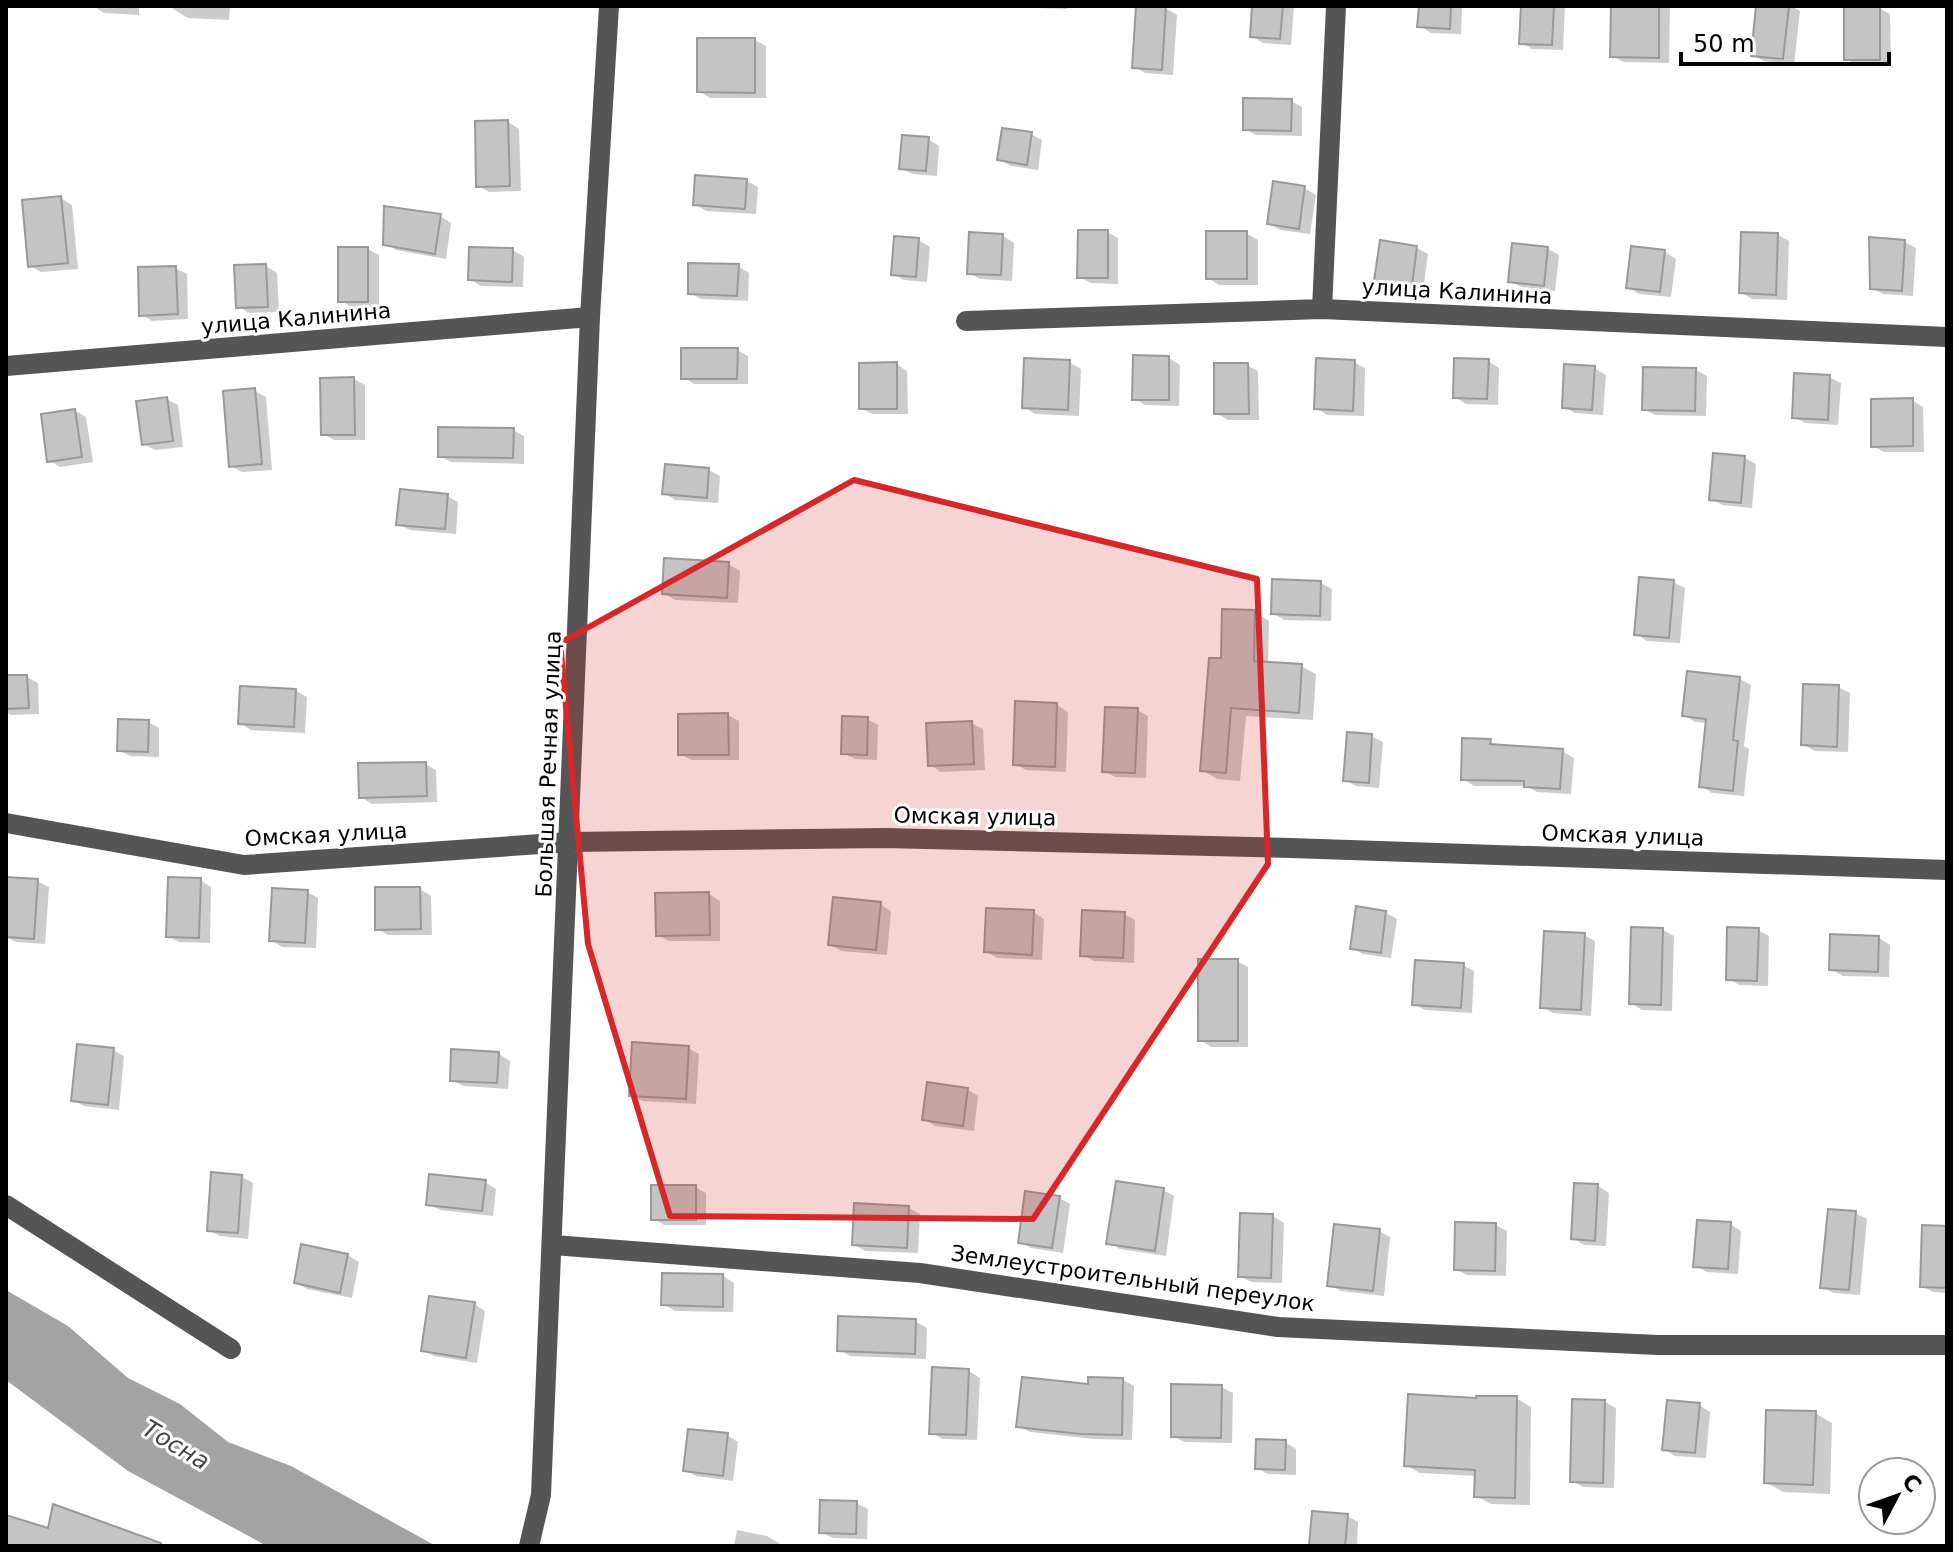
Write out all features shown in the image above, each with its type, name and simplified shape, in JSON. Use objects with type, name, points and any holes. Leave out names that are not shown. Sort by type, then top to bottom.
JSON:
[{"type":"street","name":"Большая Речная улица","points":[[529,1546],[541,1495],[590,317],[609,6]]},
{"type":"street","points":[[1322,309],[1336,6]]},
{"type":"street","name":"улица Калинина","points":[[966,321],[1322,309],[1947,337]]},
{"type":"street","name":"улица Калинина","points":[[6,366],[590,317]]},
{"type":"street","name":"Омская улица","points":[[6,823],[244,865],[569,842],[885,838],[1947,870]]},
{"type":"street","points":[[6,1205],[231,1349]]},
{"type":"street","name":"Землеустроительный переулок","points":[[553,1245],[920,1273],[1278,1327],[1658,1345],[1947,1345]]},
{"type":"highlighted area","points":[[854,480],[1257,579],[1268,864],[1033,1219],[670,1216],[588,944],[560,643]]},
{"type":"water","name":"Тосна","points":[[6,1290],[68,1326],[128,1378],[180,1404],[228,1442],[291,1466],[436,1546],[267,1546],[128,1471],[6,1380]]},
{"type":"building","points":[[1136,6],[1166,6],[1162,70],[1132,68]]},
{"type":"building","points":[[1252,6],[1283,6],[1280,39],[1250,37]]},
{"type":"building","points":[[1419,6],[1451,6],[1450,29],[1417,27]]},
{"type":"building","points":[[1521,6],[1554,6],[1552,45],[1519,44]]},
{"type":"building","points":[[1611,6],[1659,6],[1659,58],[1610,57]]},
{"type":"building","points":[[1756,6],[1789,6],[1783,59],[1751,56]]},
{"type":"building","points":[[1844,6],[1880,6],[1880,60],[1844,60]]},
{"type":"building","points":[[697,38],[755,38],[755,93],[697,92]]},
{"type":"building","points":[[1243,98],[1292,99],[1291,131],[1243,130]]},
{"type":"building","points":[[508,120],[510,186],[476,187],[475,121]]},
{"type":"building","points":[[1002,128],[1032,132],[1027,165],[997,160]]},
{"type":"building","points":[[902,135],[929,137],[926,171],[899,169]]},
{"type":"building","points":[[695,175],[747,179],[745,209],[693,205]]},
{"type":"building","points":[[1273,181],[1305,186],[1299,229],[1267,224]]},
{"type":"building","points":[[61,196],[68,263],[28,267],[22,200]]},
{"type":"building","points":[[384,206],[441,214],[435,254],[383,245]]},
{"type":"building","points":[[1078,230],[1108,230],[1108,278],[1077,278]]},
{"type":"building","points":[[1206,231],[1247,231],[1247,279],[1206,279]]},
{"type":"building","points":[[969,232],[1003,234],[1001,275],[967,274]]},
{"type":"building","points":[[1741,232],[1778,233],[1776,295],[1739,293]]},
{"type":"building","points":[[894,236],[919,238],[916,277],[891,275]]},
{"type":"building","points":[[1869,237],[1905,240],[1902,291],[1870,289]]},
{"type":"building","points":[[1380,240],[1417,246],[1412,286],[1374,281]]},
{"type":"building","points":[[1512,243],[1548,247],[1544,286],[1508,282]]},
{"type":"building","points":[[1631,246],[1665,250],[1660,292],[1626,288]]},
{"type":"building","points":[[338,247],[368,247],[368,302],[338,302]]},
{"type":"building","points":[[469,247],[513,248],[512,282],[468,280]]},
{"type":"building","points":[[688,263],[739,264],[737,296],[688,294]]},
{"type":"building","points":[[266,264],[268,307],[236,308],[234,265]]},
{"type":"building","points":[[176,266],[178,314],[139,316],[138,267]]},
{"type":"building","points":[[681,348],[738,348],[737,379],[681,379]]},
{"type":"building","points":[[1133,355],[1169,356],[1169,400],[1132,400]]},
{"type":"building","points":[[1024,358],[1070,360],[1068,410],[1022,408]]},
{"type":"building","points":[[1316,358],[1355,360],[1353,411],[1314,409]]},
{"type":"building","points":[[1454,358],[1489,359],[1487,399],[1453,398]]},
{"type":"building","points":[[897,362],[897,409],[859,409],[859,363]]},
{"type":"building","points":[[1214,363],[1248,363],[1249,414],[1214,414]]},
{"type":"building","points":[[1564,364],[1595,366],[1592,410],[1562,408]]},
{"type":"building","points":[[1643,367],[1696,368],[1695,411],[1642,410]]},
{"type":"building","points":[[1794,373],[1830,375],[1828,420],[1792,418]]},
{"type":"building","points":[[354,377],[355,435],[321,435],[320,378]]},
{"type":"building","points":[[255,388],[262,464],[229,467],[223,391]]},
{"type":"building","points":[[167,397],[173,441],[142,445],[136,401]]},
{"type":"building","points":[[1913,398],[1913,446],[1871,447],[1871,399]]},
{"type":"building","points":[[75,409],[82,457],[47,462],[41,414]]},
{"type":"building","points":[[438,427],[514,428],[513,458],[438,457]]},
{"type":"building","points":[[1713,453],[1745,456],[1741,503],[1709,500]]},
{"type":"building","points":[[665,464],[709,468],[707,498],[662,494]]},
{"type":"building","points":[[400,489],[448,494],[445,529],[396,525]]},
{"type":"building","points":[[664,558],[729,562],[727,598],[662,594]]},
{"type":"building","points":[[1639,577],[1674,580],[1669,638],[1634,635]]},
{"type":"building","points":[[1272,579],[1321,581],[1320,616],[1271,614]]},
{"type":"building","points":[[1222,609],[1255,610],[1254,661],[1302,664],[1299,713],[1231,708],[1226,773],[1200,771],[1209,658],[1221,658]]},
{"type":"building","points":[[1687,671],[1740,677],[1733,740],[1738,741],[1733,791],[1699,787],[1706,719],[1682,716]]},
{"type":"building","points":[[6,675],[27,675],[29,708],[6,709]]},
{"type":"building","points":[[1803,684],[1839,685],[1837,747],[1801,745]]},
{"type":"building","points":[[240,686],[296,689],[294,727],[238,724]]},
{"type":"building","points":[[1015,701],[1057,703],[1055,767],[1013,765]]},
{"type":"building","points":[[1105,707],[1138,708],[1135,773],[1102,772]]},
{"type":"building","points":[[728,713],[729,755],[678,755],[678,714]]},
{"type":"building","points":[[842,716],[868,717],[867,755],[841,754]]},
{"type":"building","points":[[118,719],[149,720],[148,752],[117,751]]},
{"type":"building","points":[[972,721],[974,764],[928,766],[926,723]]},
{"type":"building","points":[[1347,732],[1372,734],[1369,783],[1343,781]]},
{"type":"building","points":[[1462,738],[1491,739],[1490,744],[1563,749],[1560,789],[1524,787],[1524,781],[1461,780]]},
{"type":"building","points":[[426,762],[427,796],[359,798],[358,763]]},
{"type":"building","points":[[6,877],[38,879],[34,939],[6,937]]},
{"type":"building","points":[[168,877],[201,878],[199,938],[166,937]]},
{"type":"building","points":[[375,887],[420,887],[421,929],[375,930]]},
{"type":"building","points":[[272,888],[308,890],[305,943],[269,941]]},
{"type":"building","points":[[709,892],[710,935],[656,936],[655,893]]},
{"type":"building","points":[[833,897],[881,902],[876,950],[828,945]]},
{"type":"building","points":[[1356,906],[1386,911],[1381,953],[1350,949]]},
{"type":"building","points":[[986,908],[1034,910],[1032,955],[984,952]]},
{"type":"building","points":[[1082,910],[1125,912],[1123,958],[1080,956]]},
{"type":"building","points":[[1631,927],[1663,928],[1661,1005],[1629,1004]]},
{"type":"building","points":[[1727,927],[1759,928],[1757,981],[1726,980]]},
{"type":"building","points":[[1544,931],[1585,933],[1581,1010],[1540,1008]]},
{"type":"building","points":[[1830,934],[1879,936],[1878,972],[1829,970]]},
{"type":"building","points":[[1198,959],[1238,959],[1238,1041],[1198,1041]]},
{"type":"building","points":[[1415,960],[1464,963],[1461,1008],[1412,1005]]},
{"type":"building","points":[[632,1042],[689,1046],[686,1099],[629,1096]]},
{"type":"building","points":[[77,1044],[114,1048],[108,1105],[71,1101]]},
{"type":"building","points":[[451,1049],[499,1052],[497,1083],[450,1081]]},
{"type":"building","points":[[927,1082],[968,1088],[963,1126],[922,1120]]},
{"type":"building","points":[[211,1172],[242,1175],[238,1233],[207,1231]]},
{"type":"building","points":[[429,1174],[486,1180],[482,1211],[426,1205]]},
{"type":"building","points":[[1116,1181],[1164,1188],[1155,1251],[1106,1244]]},
{"type":"building","points":[[1574,1183],[1598,1184],[1595,1241],[1571,1239]]},
{"type":"building","points":[[651,1185],[696,1185],[696,1220],[651,1220]]},
{"type":"building","points":[[1025,1191],[1060,1196],[1052,1248],[1018,1243]]},
{"type":"building","points":[[854,1203],[909,1206],[907,1248],[852,1245]]},
{"type":"building","points":[[1828,1209],[1856,1211],[1849,1290],[1820,1288]]},
{"type":"building","points":[[1240,1213],[1273,1214],[1271,1278],[1238,1277]]},
{"type":"building","points":[[1697,1220],[1731,1222],[1728,1269],[1693,1267]]},
{"type":"building","points":[[1455,1222],[1496,1223],[1495,1271],[1454,1270]]},
{"type":"building","points":[[1334,1224],[1380,1229],[1373,1291],[1327,1286]]},
{"type":"building","points":[[1922,1225],[1947,1226],[1947,1288],[1920,1287]]},
{"type":"building","points":[[301,1244],[348,1254],[340,1293],[294,1283]]},
{"type":"building","points":[[662,1273],[723,1274],[723,1307],[661,1305]]},
{"type":"building","points":[[429,1296],[475,1302],[466,1358],[421,1351]]},
{"type":"building","points":[[838,1316],[916,1319],[915,1354],[837,1351]]},
{"type":"building","points":[[932,1367],[969,1369],[966,1435],[929,1434]]},
{"type":"building","points":[[1022,1377],[1088,1384],[1088,1377],[1123,1378],[1122,1435],[1016,1427]]},
{"type":"building","points":[[1171,1384],[1222,1385],[1221,1438],[1171,1437]]},
{"type":"building","points":[[1408,1394],[1476,1398],[1517,1396],[1515,1498],[1474,1497],[1475,1470],[1404,1466]]},
{"type":"building","points":[[1572,1399],[1605,1400],[1603,1483],[1570,1482]]},
{"type":"building","points":[[1667,1400],[1700,1403],[1695,1453],[1662,1450]]},
{"type":"building","points":[[1766,1410],[1816,1411],[1813,1485],[1764,1483]]},
{"type":"building","points":[[688,1429],[728,1433],[723,1476],[683,1471]]},
{"type":"building","points":[[1256,1439],[1286,1440],[1285,1470],[1255,1469]]},
{"type":"building","points":[[820,1500],[857,1501],[856,1534],[819,1533]]},
{"type":"building","points":[[53,1504],[161,1543],[160,1546],[6,1546],[6,1515],[48,1528]]},
{"type":"building","points":[[1312,1511],[1348,1514],[1345,1546],[1309,1546]]}]
